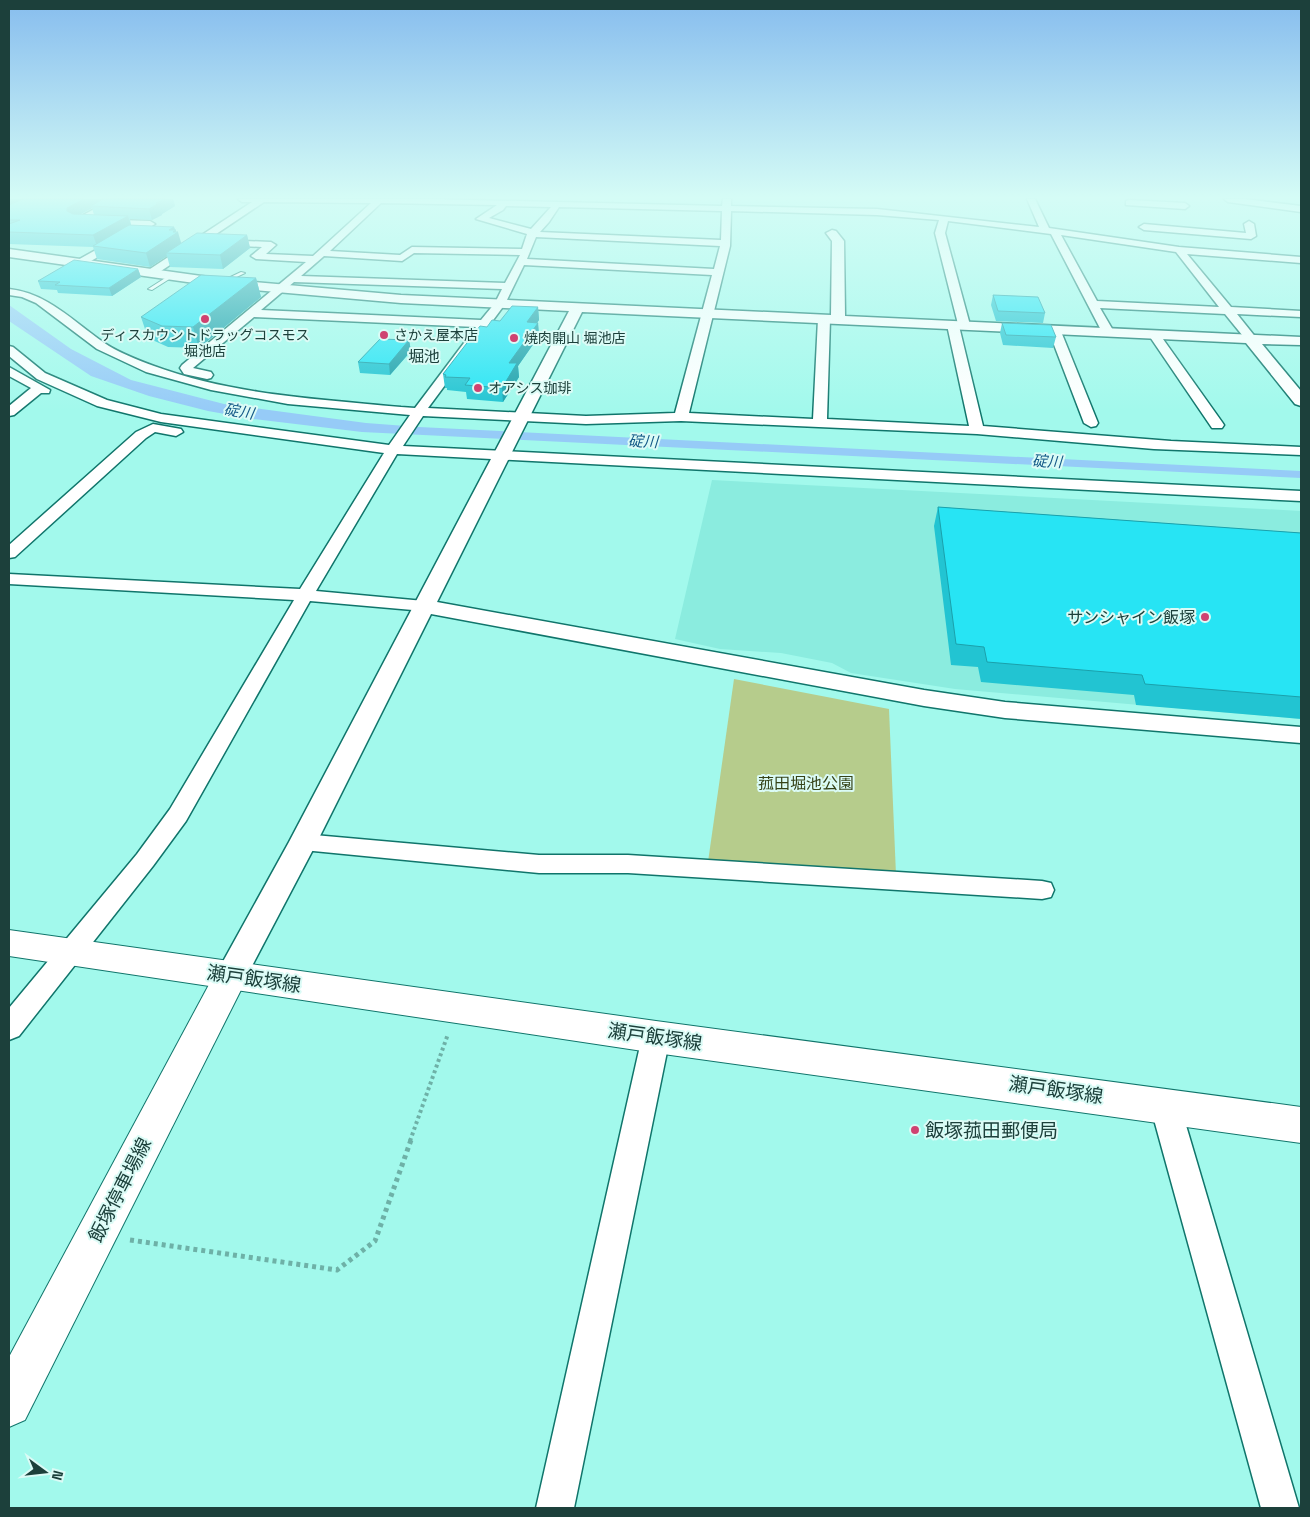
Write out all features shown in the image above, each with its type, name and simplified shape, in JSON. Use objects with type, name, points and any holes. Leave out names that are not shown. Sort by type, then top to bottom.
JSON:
[{"type":"main road","name":"瀬戸飯塚線","points":[[9,943],[656,1037],[1301,1125]]},
{"type":"main road","name":"飯塚停車場線","points":[[9,1404],[231,976]]},
{"type":"street","points":[[128,270],[211,283],[401,299],[1301,341]]},
{"type":"street","points":[[151,273],[156,270]]},
{"type":"street","points":[[302,270],[187,365],[188,371],[261,387],[420,410]]},
{"type":"street","points":[[9,1028],[145,860],[178,815],[305,595],[393,451],[451,365],[500,304],[517,270]]},
{"type":"street","points":[[675,270],[719,272],[681,417]]},
{"type":"street","points":[[820,423],[835,270]]},
{"type":"street","points":[[948,270],[977,430]]},
{"type":"street","points":[[1075,270],[1108,332]]},
{"type":"street","points":[[1195,270],[1301,401]]},
{"type":"street","points":[[291,279],[510,286]]},
{"type":"street","points":[[9,292],[24,294],[40,301],[101,346],[150,370],[211,386],[288,400],[347,407],[521,417],[1301,451]]},
{"type":"street","points":[[1093,304],[1301,314]]},
{"type":"street","points":[[231,976],[303,842],[577,308]]},
{"type":"street","points":[[250,313],[485,324]]},
{"type":"street","points":[[1054,329],[1091,423]]},
{"type":"street","points":[[1154,334],[1217,425]]},
{"type":"street","points":[[10,351],[41,376],[102,403],[161,418],[393,451],[502,453],[1301,496]]},
{"type":"street","points":[[9,371],[39,388],[85,407],[153,428],[232,441],[365,455],[393,451]]},
{"type":"street","points":[[9,412],[39,388]]},
{"type":"street","points":[[586,420],[681,417],[977,430],[1168,445]]},
{"type":"street","points":[[9,553],[141,435],[153,428]]},
{"type":"street","points":[[9,578],[305,595],[424,606],[933,699],[1005,710],[1301,735]]},
{"type":"street","points":[[303,842],[540,864],[628,864],[1042,890]]},
{"type":"street","points":[[555,1508],[656,1037]]},
{"type":"street","points":[[1165,1105],[1280,1508]]},
{"type":"lane","points":[[211,283],[243,273]]},
{"type":"lane","points":[[150,289],[172,276]]},
{"type":"path","points":[[96,1236],[337,1270],[375,1241],[458,1007]]},
{"type":"shaded area","points":[[712,480],[1301,511],[1301,719],[955,689],[851,673],[832,663],[781,653],[720,649],[675,639]]},
{"type":"green space","name":"菰田堀池公園","points":[[734,679],[889,709],[896,875],[708,862]]},
{"type":"water","name":"碇川","points":[[9,305],[71,349],[131,380],[224,404],[366,423],[419,427],[1301,471],[1301,478],[362,432],[253,419],[208,411],[149,396],[91,376],[9,321]]},
{"type":"building","points":[[57,270],[137,270],[109,288],[55,285],[60,282],[38,281]]},
{"type":"building","points":[[201,275],[256,278],[193,327],[162,326],[141,317]]},
{"type":"building","points":[[993,295],[1038,297],[1045,313],[998,311]]},
{"type":"building","points":[[512,306],[538,307],[527,322],[538,323],[509,363],[517,363],[502,388],[465,385],[470,378],[445,377],[446,375],[443,374],[480,326],[487,327],[492,320],[500,321]]},
{"type":"building","points":[[1002,323],[1051,325],[1056,337],[1006,335]]},
{"type":"building","points":[[380,339],[409,340],[389,364],[358,362]]},
{"type":"building","points":[[938,507],[1301,533],[1301,697],[1145,684],[1142,675],[987,662],[984,647],[956,644]]},
{"type":"place","name":"ディスカウントドラッグコスモス 堀池店","points":[[205,319]]},
{"type":"place","name":"さかえ屋本店","points":[[384,335]]},
{"type":"place","name":"焼肉開山 堀池店","points":[[514,338]]},
{"type":"place","name":"オアシス珈琲","points":[[478,388]]},
{"type":"place","name":"サンシャイン飯塚","points":[[1205,617]]},
{"type":"place","name":"飯塚菰田郵便局","points":[[915,1130]]},
{"type":"district","name":"堀池","points":[[424,356]]}]
